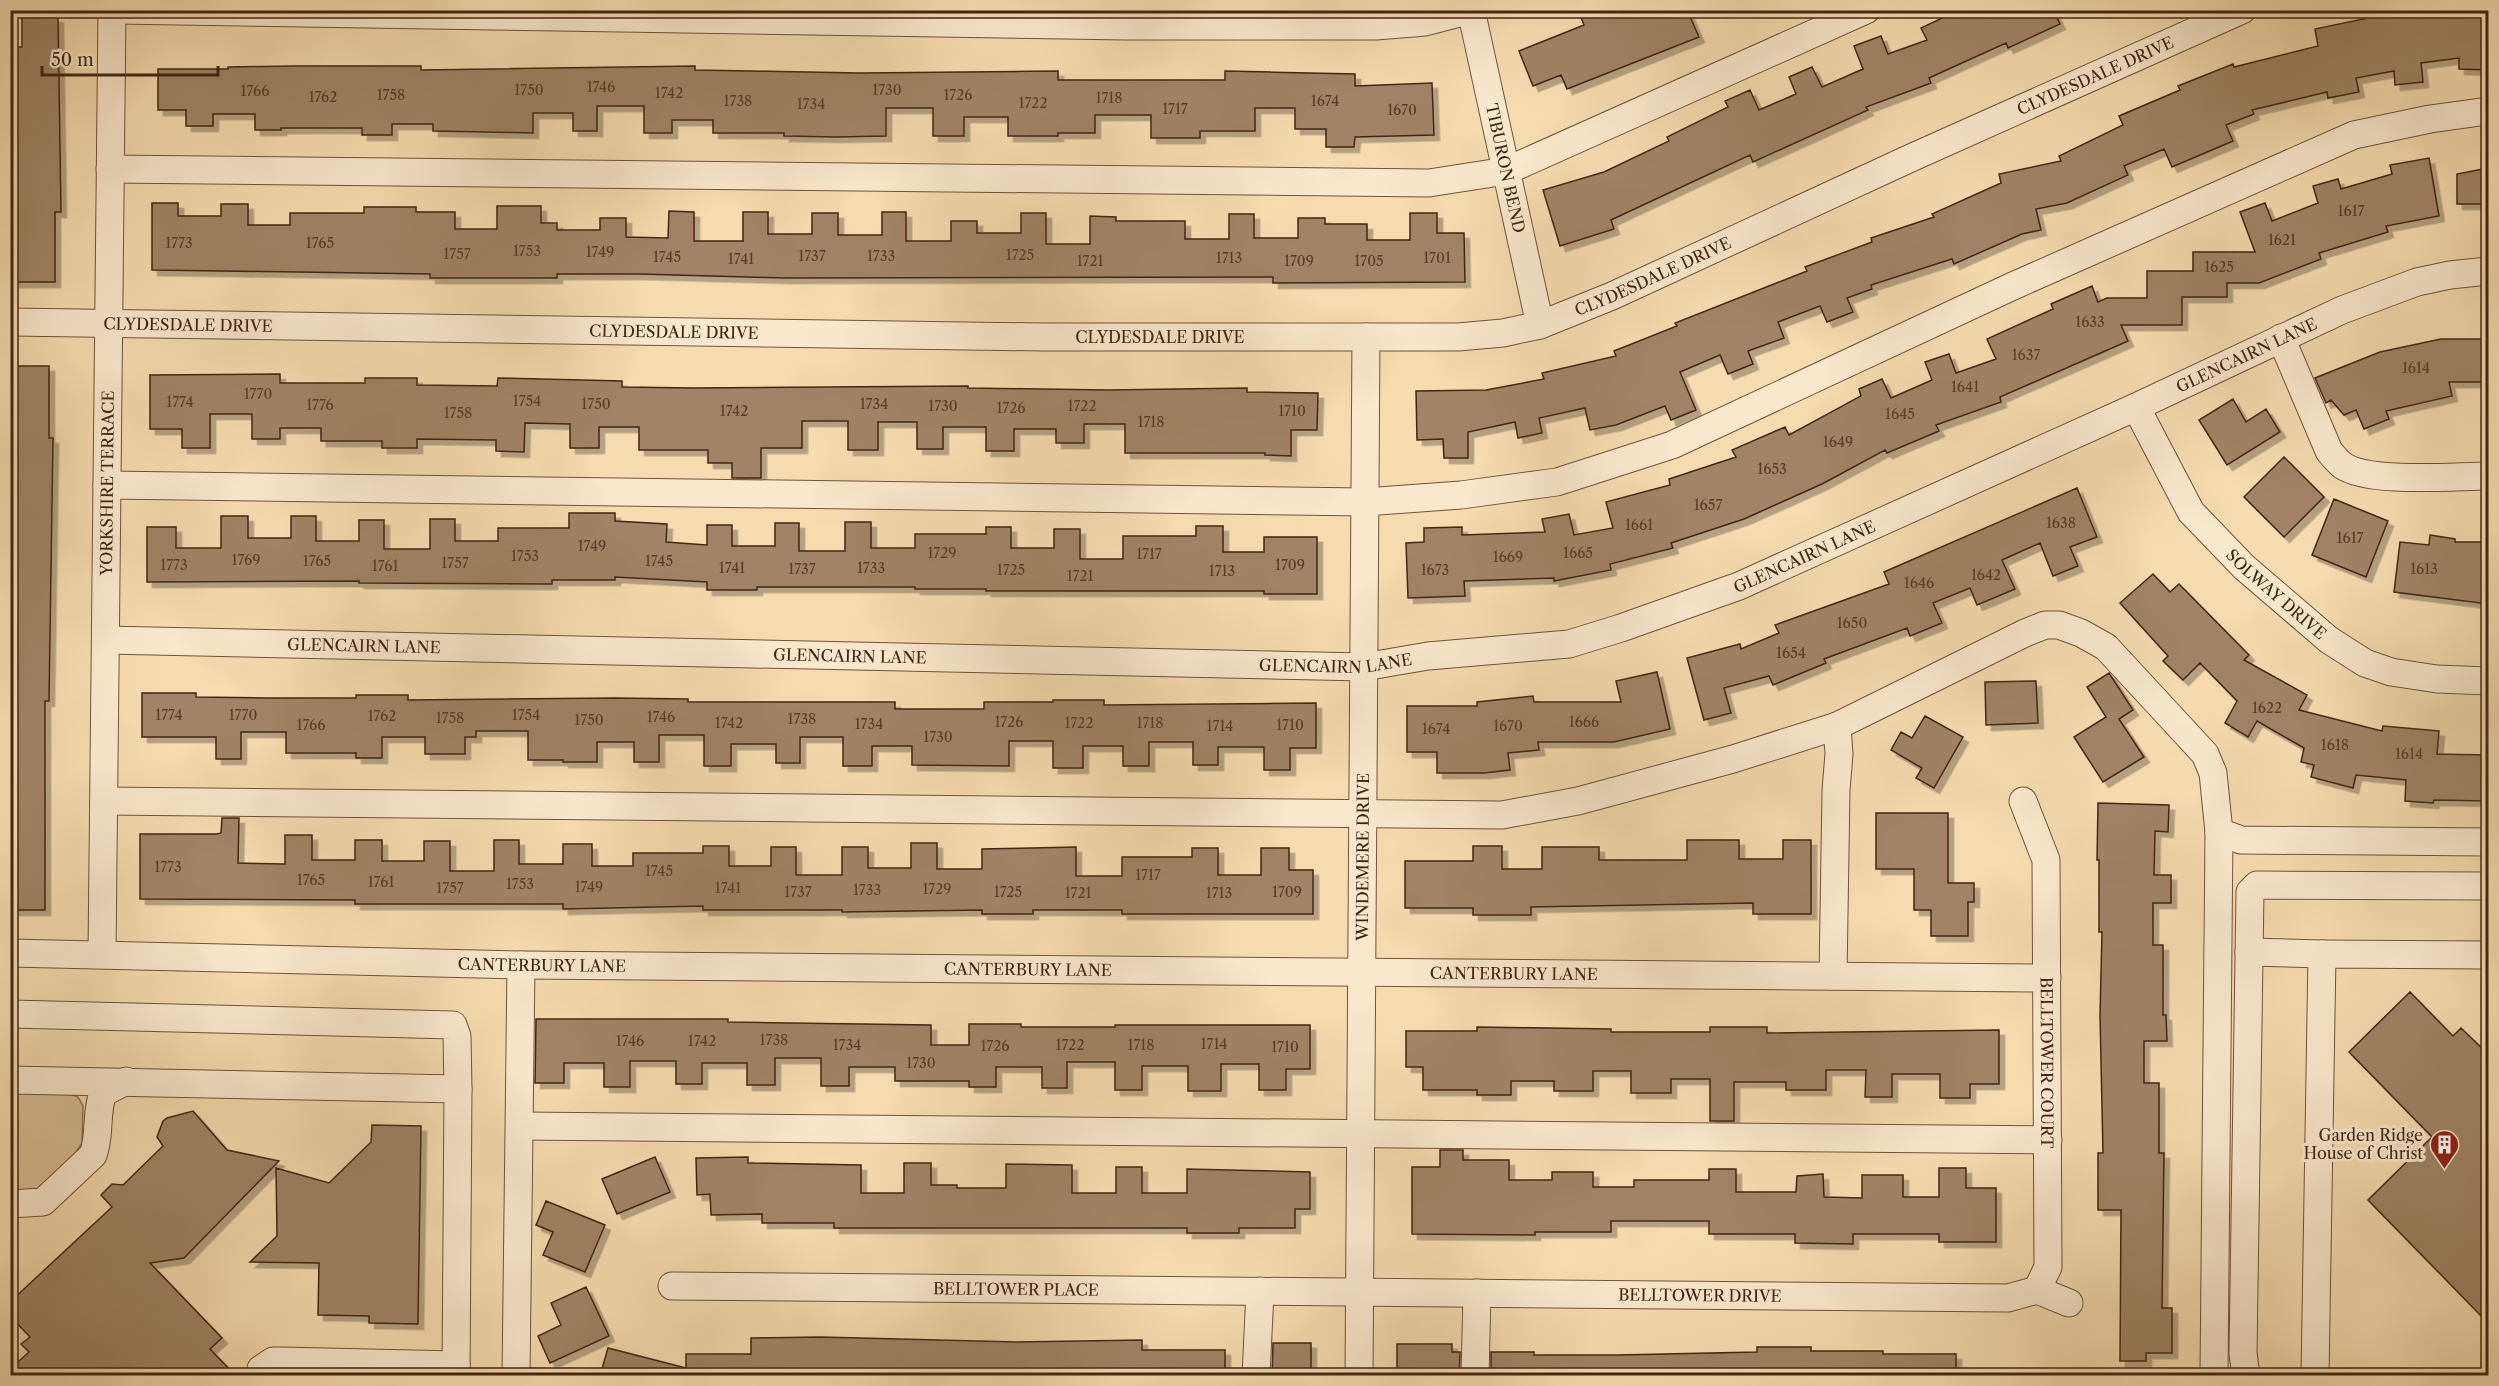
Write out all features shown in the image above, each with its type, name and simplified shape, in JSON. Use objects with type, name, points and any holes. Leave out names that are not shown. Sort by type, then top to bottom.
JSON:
[{"type":"street","points":[[114,10],[1288,18],[1376,26],[1425,22],[1471,10]]},
{"type":"street","name":"YORKSHIRE TERRACE","points":[[102,954],[114,10]]},
{"type":"street","name":"TIBURON BEND","points":[[1471,10],[1539,325]]},
{"type":"street","points":[[111,169],[1429,183],[1506,171],[1866,10]]},
{"type":"street","name":"CLYDESDALE DRIVE","points":[[10,322],[1042,337],[1458,337],[1503,333],[1539,325],[1612,296],[2242,10]]},
{"type":"street","points":[[107,485],[1365,502],[1461,495],[1557,482],[1672,445],[2013,286],[2354,135],[2430,119],[2488,111]]},
{"type":"street","name":"GLENCAIRN LANE","points":[[106,640],[1364,667],[1428,656],[1569,644],[1739,586],[2136,407],[2342,309],[2417,282],[2450,274],[2488,271]]},
{"type":"street","name":"WINDEMERE DRIVE","points":[[1359,1376],[1366,337]]},
{"type":"street","points":[[2281,338],[2329,452],[2343,465],[2365,474],[2488,476]]},
{"type":"street","name":"SOLWAY DRIVE","points":[[2136,407],[2191,512],[2244,567],[2329,640],[2365,663],[2391,672],[2437,679],[2488,681]]},
{"type":"street","points":[[104,801],[1502,815],[1567,803],[1733,759],[1837,726],[2025,633],[2044,625],[2059,625],[2081,633],[2106,647],[2205,754],[2213,773],[2219,832],[2214,1376]]},
{"type":"street","points":[[1833,976],[1836,790],[1839,754],[1837,726]]},
{"type":"street","name":"BELLTOWER COURT","points":[[2023,801],[2046,860],[2049,1267],[2037,1290]]},
{"type":"street","points":[[2219,832],[2241,840],[2488,842]]},
{"type":"street","points":[[2246,1376],[2243,1353],[2250,892],[2257,885],[2488,886]]},
{"type":"street","points":[[2249,952],[2488,955]]},
{"type":"street","name":"CANTERBURY LANE","points":[[10,953],[521,965],[2047,978]]},
{"type":"street","points":[[2315,1376],[2322,954]]},
{"type":"street","points":[[516,1376],[521,1126],[521,965]]},
{"type":"street","points":[[10,1014],[453,1025],[457,1036],[458,1089],[456,1370],[273,1361],[261,1369],[261,1376]]},
{"type":"street","points":[[10,1080],[458,1089]]},
{"type":"street","points":[[10,1204],[43,1202],[93,1155],[97,1144],[97,1107],[103,1093],[126,1081]]},
{"type":"street","points":[[521,1126],[2048,1140]]},
{"type":"street","name":"BELLTOWER PLACE","points":[[672,1286],[1359,1292]]},
{"type":"street","points":[[2037,1290],[2069,1303]]},
{"type":"street","name":"BELLTOWER DRIVE","points":[[1359,1292],[2008,1298],[2037,1290]]},
{"type":"street","points":[[1257,1376],[1260,1291]]},
{"type":"street","points":[[1475,1376],[1477,1293]]},
{"type":"shaded area","points":[[11,1092],[70,1094],[78,1097],[83,1106],[82,1143],[75,1154],[36,1191],[11,1192]]},
{"type":"building","points":[[1591,10],[1687,10],[1699,37],[1567,89],[1561,75],[1533,86],[1519,51],[1584,25],[1580,15]]},
{"type":"building","points":[[1959,10],[2053,10],[2060,24],[2008,48],[2006,43],[1929,78],[1931,83],[1866,107],[1868,110],[1753,162],[1750,155],[1611,220],[1614,229],[1560,246],[1543,190],[1604,172],[1669,141],[1667,137],[1728,107],[1725,101],[1750,90],[1759,110],[1796,94],[1789,77],[1812,67],[1822,87],[1863,69],[1854,46],[1881,36],[1888,54],[1927,40],[1921,28]]},
{"type":"building","points":[[2416,10],[2488,10],[2488,70],[2459,69],[2459,58],[2421,63],[2423,82],[2395,85],[2394,71],[2356,78],[2359,92],[2328,98],[2327,92],[2252,110],[2254,114],[2226,125],[2233,141],[2172,167],[2164,149],[2124,166],[2128,175],[2067,203],[2036,209],[2041,230],[2022,234],[1954,264],[1952,259],[1871,285],[1872,289],[1847,298],[1853,312],[1827,322],[1820,306],[1778,322],[1784,338],[1748,351],[1753,364],[1728,374],[1720,355],[1680,372],[1696,410],[1671,420],[1665,406],[1616,425],[1590,430],[1585,408],[1539,418],[1542,433],[1518,438],[1515,422],[1468,432],[1468,458],[1444,458],[1443,439],[1417,440],[1416,391],[1486,390],[1544,379],[1542,373],[1616,356],[1614,351],[1677,326],[1675,323],[1807,271],[1805,267],[1872,242],[1871,238],[1934,217],[1932,214],[2001,183],[1999,174],[2061,161],[2059,156],[2123,125],[2119,116],[2180,90],[2178,86],[2233,64],[2234,67],[2318,46],[2315,29]]},
{"type":"building","points":[[22,17],[58,17],[61,212],[55,212],[55,282],[10,282],[10,47],[22,47]]},
{"type":"building","points":[[421,66],[421,70],[695,66],[695,70],[860,73],[1058,71],[1058,80],[1225,80],[1225,71],[1355,74],[1355,86],[1432,83],[1434,135],[1355,137],[1354,147],[1326,147],[1326,129],[1295,129],[1295,108],[1255,108],[1255,131],[1200,131],[1200,138],[1151,138],[1151,115],[1095,115],[1095,133],[1058,133],[1058,136],[1008,136],[1008,117],[964,117],[964,136],[933,136],[933,108],[886,108],[886,136],[836,137],[784,136],[784,133],[713,133],[713,120],[672,120],[672,133],[644,133],[644,106],[597,106],[597,131],[573,131],[573,113],[533,113],[533,133],[433,131],[433,124],[392,124],[392,135],[362,135],[362,128],[255,130],[255,114],[213,114],[213,126],[186,126],[186,110],[158,110],[158,69]]},
{"type":"building","points":[[2429,158],[2439,216],[2386,226],[2388,232],[2319,253],[2321,259],[2259,283],[2227,283],[2227,297],[2182,297],[2182,325],[2121,325],[2128,341],[2000,397],[2001,402],[1936,425],[1939,431],[1887,453],[1885,450],[1822,484],[1744,519],[1671,543],[1673,548],[1610,564],[1611,570],[1554,581],[1554,578],[1464,581],[1465,596],[1408,598],[1406,543],[1424,542],[1424,528],[1462,527],[1462,535],[1545,532],[1542,519],[1569,514],[1574,535],[1613,528],[1606,502],[1670,485],[1669,479],[1736,457],[1732,450],[1785,427],[1789,435],[1861,396],[1859,389],[1882,379],[1891,398],[1932,380],[1925,362],[1949,354],[1956,373],[1996,359],[1987,339],[2053,309],[2051,304],[2092,286],[2098,302],[2107,298],[2147,298],[2147,271],[2193,271],[2193,252],[2255,252],[2240,212],[2265,203],[2272,221],[2318,203],[2313,186],[2338,179],[2341,189],[2392,174],[2390,165]]},
{"type":"building","points":[[2488,168],[2488,204],[2457,204],[2457,174]]},
{"type":"building","points":[[152,203],[178,203],[178,216],[221,216],[221,204],[248,204],[248,225],[290,225],[290,213],[364,213],[364,207],[416,207],[416,212],[455,212],[455,229],[497,229],[497,206],[541,206],[541,223],[557,223],[557,230],[600,230],[600,218],[626,218],[626,237],[668,238],[669,211],[694,212],[694,241],[743,241],[743,212],[768,212],[768,234],[812,234],[812,213],[838,213],[838,235],[882,235],[882,212],[906,212],[906,241],[951,241],[951,221],[977,221],[977,233],[1021,233],[1021,213],[1046,213],[1046,244],[1090,244],[1090,216],[1116,217],[1116,221],[1185,221],[1185,239],[1229,239],[1229,214],[1254,214],[1254,238],[1298,238],[1298,218],[1325,218],[1325,224],[1367,224],[1367,240],[1410,240],[1410,213],[1437,213],[1437,233],[1464,233],[1465,282],[1273,283],[1273,277],[786,278],[639,274],[557,274],[557,278],[430,278],[430,274],[152,270]]},
{"type":"building","points":[[2441,339],[2488,339],[2488,382],[2449,382],[2452,396],[2386,411],[2389,419],[2364,429],[2356,410],[2344,415],[2331,400],[2326,403],[2315,378],[2380,352]]},
{"type":"building","points":[[10,366],[49,366],[49,438],[53,438],[49,701],[45,701],[45,910],[10,910],[10,538],[15,538],[15,494],[10,494]]},
{"type":"building","points":[[280,374],[280,383],[365,383],[365,378],[417,378],[417,385],[497,386],[498,378],[622,381],[622,387],[693,388],[968,386],[968,388],[1108,390],[1247,388],[1247,392],[1318,393],[1317,430],[1291,430],[1291,456],[1265,455],[1265,453],[1125,453],[1125,424],[1084,424],[1084,443],[1056,443],[1056,429],[1014,429],[1014,451],[986,451],[986,427],[943,427],[943,449],[917,449],[917,422],[878,422],[878,450],[848,450],[848,421],[802,421],[802,448],[761,448],[761,478],[732,478],[732,463],[708,463],[708,450],[639,450],[639,427],[599,427],[599,448],[570,448],[570,424],[525,423],[524,452],[496,451],[496,440],[417,439],[417,448],[382,448],[382,441],[321,441],[321,428],[280,428],[280,439],[252,439],[252,414],[210,414],[210,448],[182,448],[182,429],[150,429],[150,375]]},
{"type":"building","points":[[2233,399],[2246,422],[2266,409],[2280,432],[2227,465],[2199,420]]},
{"type":"building","points":[[2284,457],[2324,497],[2284,537],[2244,497]]},
{"type":"building","points":[[2077,488],[2097,537],[2070,547],[2078,566],[2053,576],[2040,543],[2002,560],[2015,589],[1977,605],[1970,588],[1933,603],[1942,623],[1910,636],[1907,628],[1824,659],[1826,663],[1773,685],[1769,676],[1724,688],[1731,713],[1704,720],[1687,658],[1740,644],[1741,649],[1779,633],[1775,625],[1889,584],[1884,572]]},
{"type":"building","points":[[2334,499],[2388,521],[2366,577],[2312,555]]},
{"type":"building","points":[[569,513],[615,513],[615,521],[667,524],[666,542],[707,545],[707,525],[732,525],[732,546],[775,546],[775,523],[799,523],[799,551],[845,551],[845,522],[871,522],[871,548],[915,548],[915,534],[986,534],[986,527],[1011,527],[1011,548],[1054,548],[1054,529],[1080,529],[1080,559],[1123,559],[1123,536],[1196,536],[1196,526],[1223,526],[1223,552],[1264,552],[1264,537],[1317,537],[1317,594],[1264,594],[1264,591],[986,591],[986,589],[915,589],[915,587],[757,587],[757,590],[707,590],[707,582],[615,577],[615,580],[552,580],[552,584],[359,583],[359,581],[147,582],[147,527],[176,527],[176,548],[221,548],[221,516],[248,516],[248,538],[291,538],[291,516],[316,516],[316,541],[359,541],[359,520],[384,520],[384,549],[430,549],[430,519],[455,519],[455,541],[498,541],[498,528],[569,528]]},
{"type":"building","points":[[2430,535],[2455,539],[2455,542],[2488,542],[2488,604],[2394,592],[2400,542],[2429,545]]},
{"type":"building","points":[[2153,574],[2170,592],[2179,584],[2249,655],[2244,660],[2307,695],[2299,710],[2382,731],[2383,726],[2439,731],[2437,754],[2488,755],[2488,801],[2434,800],[2433,803],[2405,801],[2406,780],[2356,775],[2353,788],[2311,777],[2314,765],[2301,762],[2304,748],[2257,721],[2248,737],[2225,723],[2237,701],[2200,663],[2183,680],[2163,661],[2168,656],[2120,603]]},
{"type":"building","points":[[1657,672],[1670,729],[1614,742],[1538,742],[1539,750],[1508,753],[1510,770],[1484,773],[1437,773],[1437,752],[1407,752],[1407,706],[1477,706],[1477,702],[1533,696],[1534,702],[1621,702],[1616,681]]},
{"type":"building","points":[[2109,673],[2133,710],[2119,719],[2144,757],[2103,782],[2074,737],[2106,717],[2087,687]]},
{"type":"building","points":[[2036,681],[2038,723],[1986,725],[1985,682]]},
{"type":"building","points":[[142,693],[196,693],[196,697],[270,698],[356,698],[356,695],[408,695],[408,700],[616,698],[688,699],[688,702],[895,702],[895,709],[984,709],[984,702],[1053,702],[1053,700],[1104,700],[1104,705],[1316,703],[1316,748],[1290,748],[1290,770],[1264,770],[1264,747],[1218,747],[1218,765],[1193,765],[1193,742],[1149,742],[1149,766],[1123,766],[1123,746],[1083,746],[1083,768],[1053,768],[1053,741],[1009,741],[1009,766],[912,765],[912,746],[872,746],[872,766],[843,766],[843,737],[800,737],[800,763],[776,763],[776,744],[731,744],[731,766],[704,766],[704,735],[659,735],[659,762],[634,762],[634,742],[597,742],[597,762],[563,762],[563,760],[528,760],[528,731],[476,731],[476,737],[465,737],[465,754],[425,754],[425,737],[382,737],[382,758],[356,758],[356,753],[286,753],[286,732],[241,732],[241,759],[216,759],[216,737],[142,737]]},
{"type":"building","points":[[1925,716],[1963,737],[1934,788],[1916,778],[1922,768],[1891,750],[1901,732],[1912,738]]},
{"type":"building","points":[[2098,803],[2169,805],[2168,832],[2155,831],[2154,875],[2171,875],[2171,903],[2153,903],[2153,945],[2163,945],[2163,1015],[2166,1015],[2167,1041],[2144,1041],[2144,1083],[2159,1083],[2159,1153],[2164,1153],[2162,1308],[2172,1308],[2172,1353],[2146,1353],[2146,1361],[2120,1361],[2121,1210],[2098,1210],[2098,1153],[2103,1153],[2100,1015],[2102,932],[2099,932]]},
{"type":"building","points":[[1876,813],[1948,813],[1948,883],[1974,883],[1974,902],[1968,902],[1968,936],[1931,936],[1931,910],[1914,910],[1914,869],[1876,869]]},
{"type":"building","points":[[222,818],[239,818],[238,863],[285,864],[285,835],[312,835],[312,860],[355,860],[355,840],[382,840],[382,861],[424,861],[424,841],[450,841],[450,871],[494,871],[494,840],[519,840],[519,864],[563,864],[563,844],[592,844],[592,866],[633,866],[633,853],[703,853],[703,846],[729,846],[729,866],[771,866],[771,847],[796,847],[796,875],[842,875],[842,847],[868,847],[868,868],[911,868],[911,843],[937,843],[937,869],[982,869],[982,849],[1076,847],[1076,876],[1122,876],[1122,857],[1192,857],[1192,848],[1218,848],[1218,875],[1261,875],[1261,848],[1289,848],[1289,870],[1313,870],[1313,914],[1122,914],[1122,910],[1033,910],[1033,914],[982,914],[982,910],[842,912],[842,910],[703,910],[703,906],[563,909],[563,904],[355,904],[355,900],[140,899],[140,834],[217,834],[221,833]]},
{"type":"building","points":[[1687,840],[1739,840],[1739,859],[1783,859],[1783,840],[1811,840],[1811,914],[1753,914],[1753,903],[1531,907],[1531,915],[1473,915],[1473,908],[1405,908],[1405,861],[1473,861],[1473,846],[1502,846],[1502,869],[1542,869],[1542,847],[1599,847],[1599,860],[1687,860]]},
{"type":"building","name":"Garden Ridge House of Christ","points":[[2410,992],[2453,1036],[2461,1028],[2488,1054],[2488,1323],[2368,1200],[2432,1137],[2349,1052]]},
{"type":"building","points":[[536,1019],[728,1019],[728,1022],[931,1025],[931,1045],[969,1045],[969,1024],[1021,1024],[1021,1027],[1310,1025],[1310,1069],[1286,1069],[1286,1090],[1259,1090],[1259,1064],[1221,1064],[1221,1091],[1188,1091],[1188,1066],[1142,1066],[1142,1090],[1115,1090],[1115,1062],[1067,1062],[1067,1088],[1042,1088],[1042,1067],[996,1067],[996,1087],[969,1087],[969,1081],[895,1081],[895,1067],[849,1067],[849,1086],[821,1086],[821,1058],[775,1058],[775,1085],[747,1085],[747,1063],[702,1063],[702,1084],[676,1084],[676,1061],[630,1061],[630,1087],[604,1087],[604,1063],[564,1063],[564,1083],[535,1083]]},
{"type":"building","points":[[1477,1027],[1611,1029],[1611,1032],[1710,1032],[1710,1027],[1767,1027],[1767,1033],[1999,1030],[1999,1084],[1970,1084],[1970,1098],[1940,1098],[1940,1074],[1892,1074],[1892,1097],[1865,1097],[1866,1070],[1826,1070],[1826,1090],[1786,1090],[1786,1082],[1734,1082],[1734,1121],[1710,1121],[1710,1079],[1671,1079],[1671,1093],[1631,1093],[1631,1071],[1593,1071],[1593,1091],[1554,1091],[1554,1081],[1511,1081],[1511,1095],[1477,1095],[1477,1090],[1423,1090],[1423,1067],[1406,1067],[1406,1031],[1477,1031]]},
{"type":"building","points":[[193,1111],[227,1150],[279,1161],[184,1258],[150,1263],[222,1338],[210,1349],[236,1376],[10,1376],[10,1369],[29,1352],[21,1344],[30,1337],[10,1316],[10,1302],[112,1207],[101,1195],[112,1184],[123,1185],[163,1146],[157,1137],[163,1121]]},
{"type":"building","points":[[372,1125],[421,1126],[418,1324],[369,1323],[369,1316],[318,1315],[319,1263],[250,1262],[277,1236],[276,1168],[329,1183],[371,1142]]},
{"type":"building","points":[[1440,1150],[1463,1150],[1463,1160],[1509,1160],[1509,1180],[1552,1180],[1552,1172],[1593,1172],[1593,1187],[1634,1187],[1634,1180],[1709,1180],[1709,1169],[1736,1169],[1736,1192],[1796,1192],[1797,1176],[1823,1174],[1824,1197],[1862,1198],[1862,1175],[1903,1175],[1903,1197],[1939,1197],[1939,1168],[1966,1168],[1966,1188],[1996,1188],[1996,1242],[1939,1242],[1939,1234],[1853,1234],[1853,1244],[1795,1243],[1795,1234],[1709,1234],[1709,1221],[1611,1221],[1611,1232],[1535,1232],[1535,1235],[1412,1234],[1412,1167],[1440,1167]]},
{"type":"building","points":[[655,1157],[670,1192],[617,1214],[602,1179]]},
{"type":"building","points":[[748,1157],[748,1163],[861,1165],[861,1193],[904,1193],[904,1163],[931,1163],[931,1185],[957,1185],[957,1188],[1006,1188],[1006,1164],[1072,1165],[1072,1193],[1116,1193],[1116,1167],[1142,1167],[1142,1193],[1187,1193],[1187,1169],[1310,1172],[1310,1209],[1295,1209],[1295,1228],[1239,1228],[1239,1233],[1187,1233],[1187,1228],[834,1228],[834,1223],[762,1223],[762,1214],[711,1215],[710,1194],[697,1195],[696,1158]]},
{"type":"building","points":[[546,1201],[605,1225],[585,1272],[543,1255],[553,1232],[536,1225]]},
{"type":"building","points":[[586,1287],[609,1336],[550,1363],[538,1336],[561,1325],[551,1303]]},
{"type":"building","points":[[820,1337],[1017,1342],[1142,1340],[1142,1350],[1225,1350],[1225,1376],[819,1376],[819,1373],[777,1373],[777,1376],[600,1376],[608,1348],[686,1368],[686,1354],[751,1354],[751,1338]]},
{"type":"building","points":[[1273,1343],[1311,1343],[1311,1376],[1272,1376]]},
{"type":"building","points":[[1397,1344],[1452,1344],[1452,1352],[1460,1352],[1459,1376],[1397,1376]]},
{"type":"building","points":[[1757,1347],[1811,1347],[1811,1351],[1883,1351],[1883,1354],[1956,1354],[1956,1376],[1491,1376],[1491,1352],[1534,1352],[1534,1355],[1618,1355],[1757,1352]]},
{"type":"place","name":"Garden Ridge House of Christ","points":[[2444,1170]]}]
